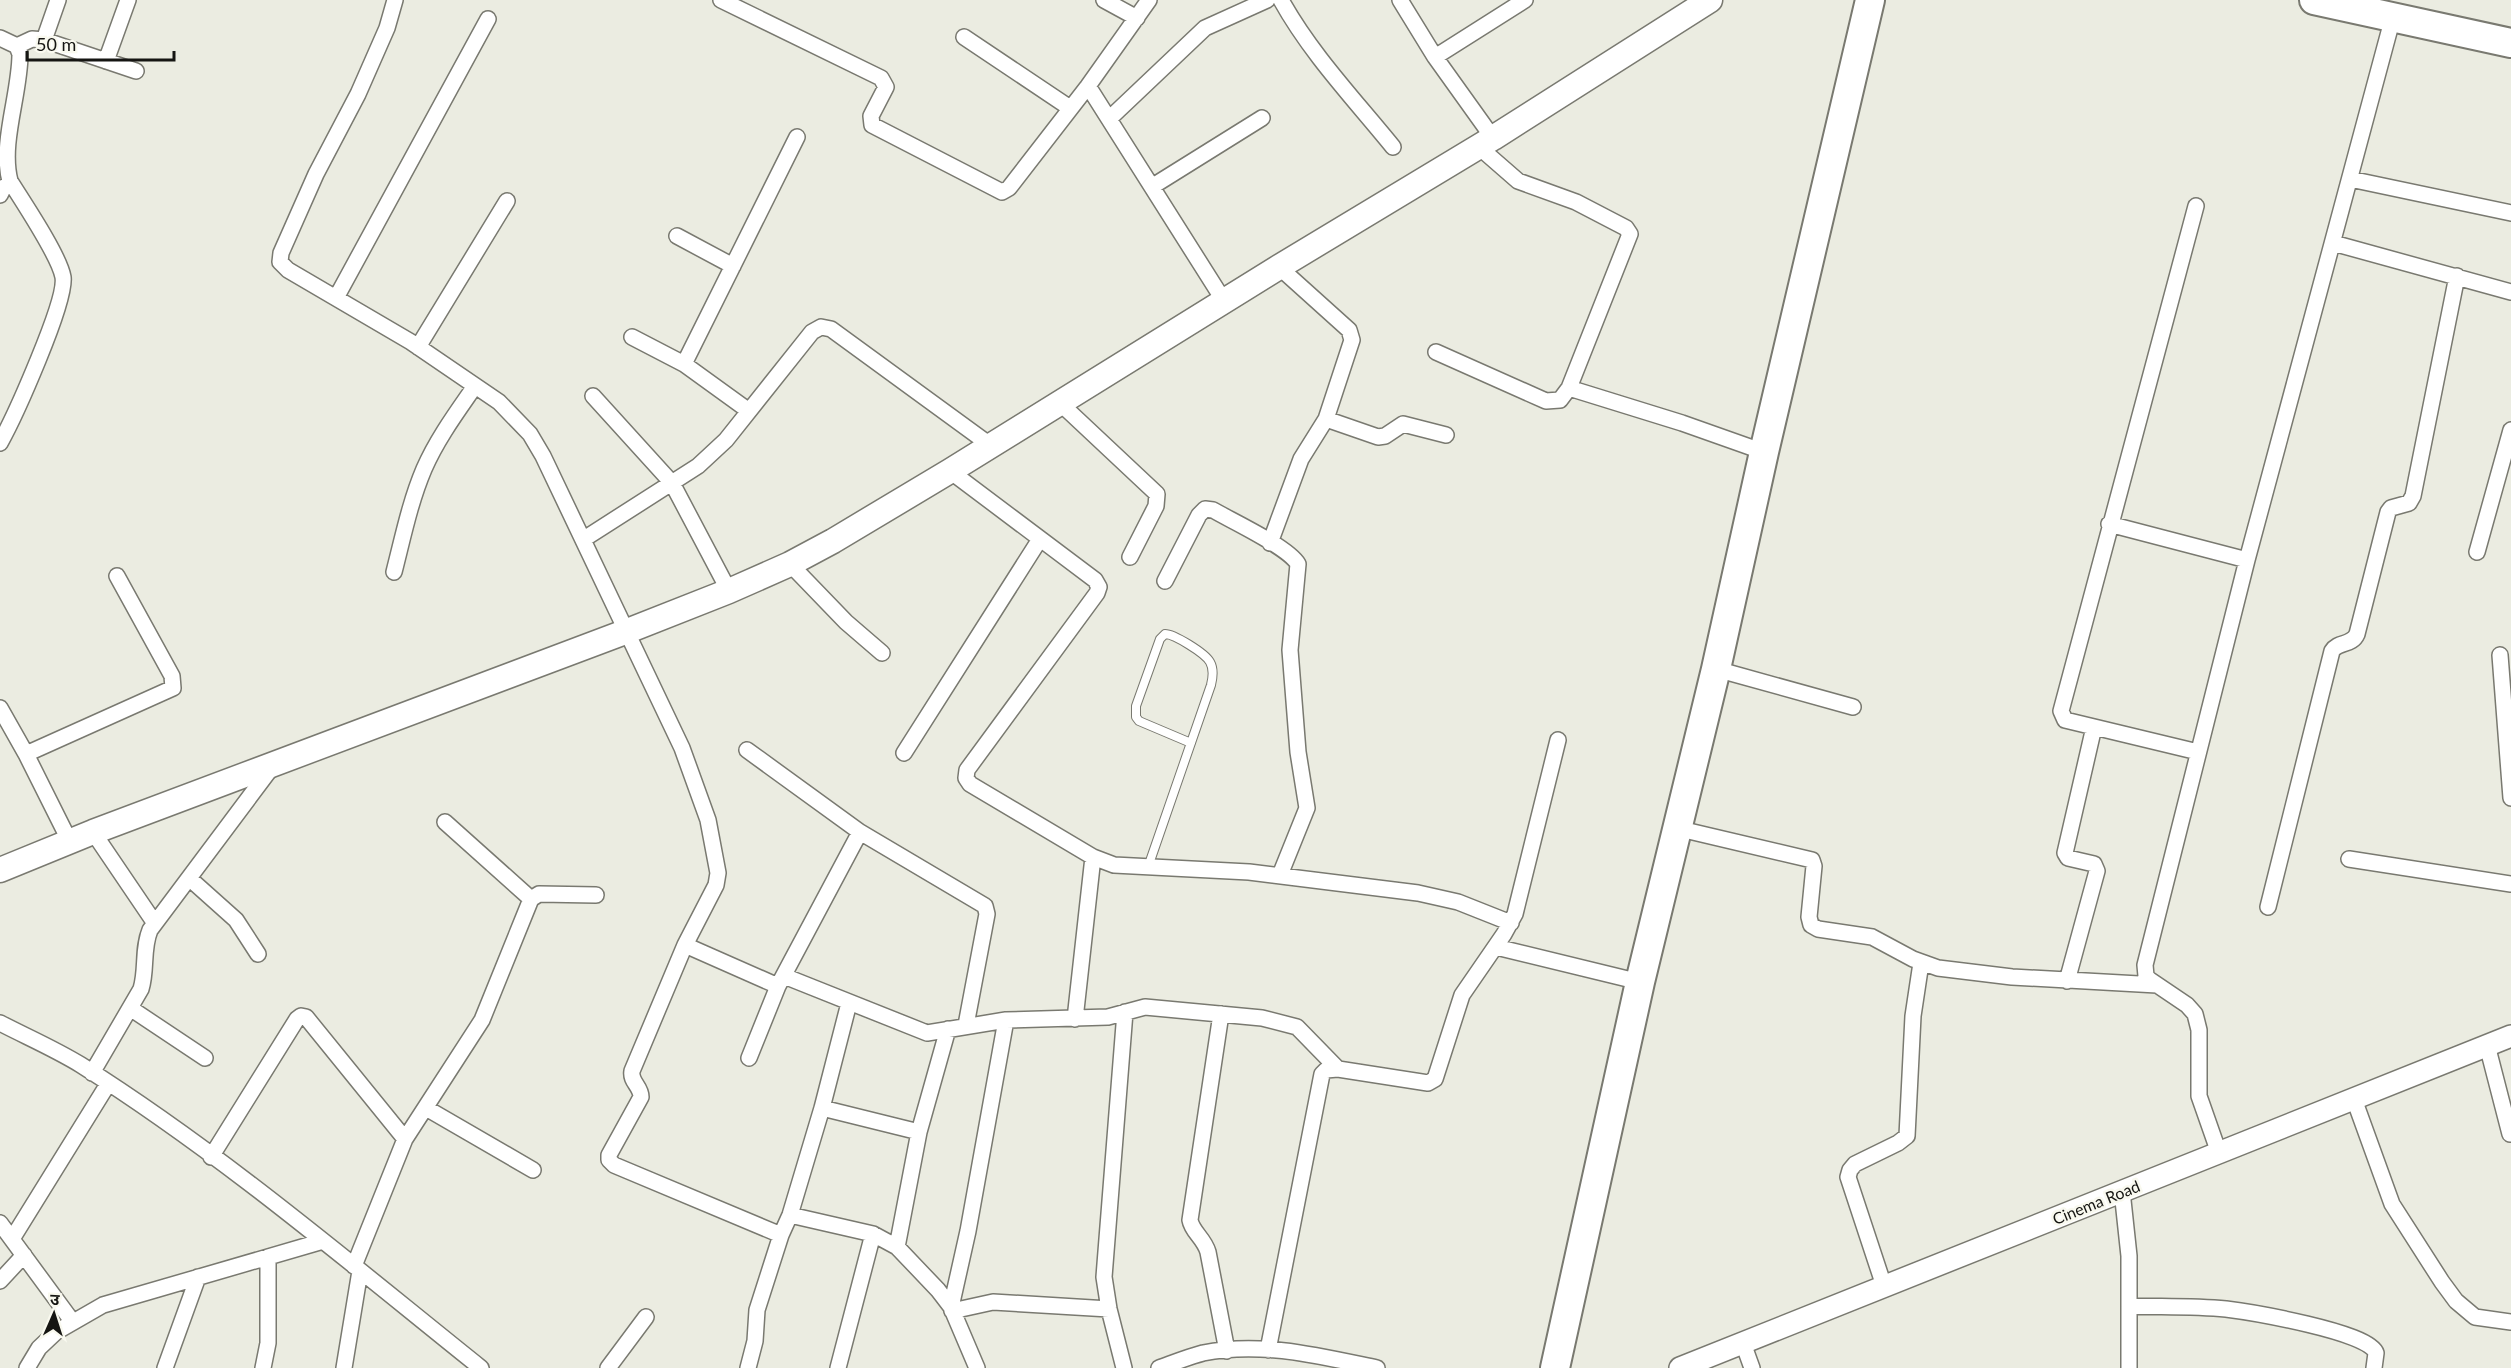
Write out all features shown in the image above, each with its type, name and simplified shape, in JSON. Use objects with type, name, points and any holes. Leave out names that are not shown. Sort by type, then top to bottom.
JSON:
[{"type":"highway","points":[[1554,1368],[1640,982],[1716,669],[1764,452],[1870,0]]},
{"type":"highway","points":[[2314,0],[2511,43]]},
{"type":"main road","points":[[0,870],[93,832],[272,767],[625,632],[790,564],[950,471],[1279,267],[1486,143],[1710,0]]},
{"type":"street","points":[[44,40],[58,0]]},
{"type":"street","points":[[106,61],[128,0]]},
{"type":"street","points":[[395,0],[387,28],[358,94],[316,174],[281,253],[280,262],[283,267],[418,347],[475,386],[514,415],[530,434],[584,539],[625,632],[682,748],[705,808],[718,873],[716,885],[685,945],[632,1071],[632,1078],[639,1088],[641,1097],[609,1155],[609,1160],[614,1165],[781,1235]]},
{"type":"street","points":[[721,0],[881,78],[886,87],[871,116],[872,125],[1000,192],[1009,188],[1088,86],[1149,0]]},
{"type":"street","points":[[1104,0],[1137,18]]},
{"type":"street","points":[[1110,119],[1205,28],[1267,0]]},
{"type":"street","points":[[1281,0],[1294,24],[1317,56],[1393,147]]},
{"type":"street","points":[[1400,0],[1486,143],[1518,182],[1576,202],[1630,231],[1569,388],[1560,400],[1546,400],[1436,352]]},
{"type":"street","points":[[1435,57],[1525,0]]},
{"type":"street","points":[[2219,1153],[2199,1096],[2198,1021],[2192,1009],[2146,976],[2145,965],[2247,560],[2393,17]]},
{"type":"street","points":[[336,298],[488,19]]},
{"type":"street","points":[[964,37],[1070,108]]},
{"type":"street","points":[[0,38],[17,46]]},
{"type":"street","points":[[17,46],[32,39],[44,40],[136,71]]},
{"type":"street","points":[[0,443],[13,421],[58,305],[64,282],[58,264],[5,190],[10,181],[6,162],[20,58],[17,46]]},
{"type":"street","points":[[1088,86],[1224,301]]},
{"type":"street","points":[[1153,186],[1262,118]]},
{"type":"street","points":[[684,364],[797,137]]},
{"type":"street","points":[[2350,179],[2511,213]]},
{"type":"street","points":[[418,347],[507,201]]},
{"type":"street","points":[[2196,206],[2109,524],[2061,711],[2066,720],[2198,752]]},
{"type":"street","points":[[677,236],[733,266]]},
{"type":"street","points":[[2332,243],[2511,292]]},
{"type":"street","points":[[1270,543],[1301,459],[1326,419],[1352,337],[1345,326],[1279,267]]},
{"type":"street","points":[[2268,907],[2332,651],[2336,646],[2352,641],[2357,634],[2388,512],[2391,508],[2409,502],[2413,496],[2457,276]]},
{"type":"street","points":[[584,539],[672,483],[714,453],[816,328],[826,327],[990,445]]},
{"type":"street","points":[[632,337],[684,364],[749,411]]},
{"type":"street","points":[[394,572],[415,494],[425,467],[441,437],[475,386]]},
{"type":"street","points":[[1569,388],[1682,423],[1764,452]]},
{"type":"street","points":[[593,396],[672,483],[729,591]]},
{"type":"street","points":[[1060,403],[1157,494],[1156,506],[1130,557]]},
{"type":"street","points":[[1326,419],[1374,437],[1385,436],[1403,424],[1446,435]]},
{"type":"street","points":[[2477,552],[2511,429]]},
{"type":"street","points":[[950,471],[1099,584],[1099,590],[967,770],[966,778],[970,784],[1093,857],[1113,865],[1280,875],[1436,896],[1511,923]]},
{"type":"street","points":[[1164,580],[1199,515],[1205,509],[1213,510],[1270,543],[1293,557],[1298,564],[1290,650],[1298,752],[1308,803],[1280,875]]},
{"type":"street","points":[[2109,524],[2247,560]]},
{"type":"street","points":[[904,753],[1040,539]]},
{"type":"street","points":[[790,564],[846,622],[882,653]]},
{"type":"street","points":[[26,754],[173,688],[172,676],[117,576]]},
{"type":"street","points":[[2500,655],[2511,798]]},
{"type":"street","points":[[1716,669],[1853,707]]},
{"type":"street","points":[[0,708],[70,842]]},
{"type":"street","points":[[2067,981],[2097,871],[2094,864],[2068,858],[2065,853],[2094,727]]},
{"type":"street","points":[[1268,1350],[1320,1081],[1326,1070],[1338,1069],[1422,1083],[1434,1081],[1462,995],[1511,923],[1518,904],[1558,740]]},
{"type":"street","points":[[747,750],[860,831],[985,906],[987,914],[966,1025]]},
{"type":"street","points":[[92,1073],[144,981],[145,946],[154,922],[272,767]]},
{"type":"street","points":[[445,822],[531,899]]},
{"type":"street","points":[[1676,828],[1812,861],[1814,866],[1809,917],[1811,925],[1818,929],[1872,937],[1921,963],[1938,968],[2012,977],[2157,985]]},
{"type":"street","points":[[749,1058],[781,981],[860,831]]},
{"type":"street","points":[[93,832],[154,922]]},
{"type":"street","points":[[1075,1019],[1093,857]]},
{"type":"street","points":[[2349,859],[2511,884]]},
{"type":"street","points":[[189,878],[236,921],[258,954]]},
{"type":"street","points":[[344,1368],[357,1268],[405,1139],[482,1020],[531,899],[539,894],[596,895]]},
{"type":"street","points":[[685,945],[781,981],[849,1003],[920,1031],[933,1033],[966,1025],[1006,1020],[1108,1017],[1138,1008],[1158,1007],[1262,1018],[1297,1027],[1338,1069]]},
{"type":"street","points":[[1496,947],[1640,982]]},
{"type":"street","points":[[1884,1287],[1848,1177],[1855,1164],[1898,1143],[1906,1136],[1913,1016],[1921,963]]},
{"type":"street","points":[[748,1368],[757,1310],[781,1235],[790,1215],[822,1108],[849,1003]]},
{"type":"street","points":[[130,1008],[205,1058]]},
{"type":"street","points":[[1124,1368],[1105,1292],[1104,1255],[1125,1012]]},
{"type":"street","points":[[1221,1014],[1190,1220],[1192,1228],[1206,1243],[1227,1351]]},
{"type":"street","points":[[211,1157],[301,1016],[306,1017],[405,1139]]},
{"type":"street","points":[[951,1309],[968,1231],[1006,1020]]},
{"type":"street","points":[[0,1023],[92,1073],[211,1157],[323,1241],[481,1368]]},
{"type":"street","points":[[897,1247],[919,1132],[948,1029]]},
{"type":"street","name":"Cinema Road","points":[[1680,1368],[2511,1036]]},
{"type":"street","points":[[2487,1045],[2510,1134]]},
{"type":"street","points":[[12,1239],[108,1084]]},
{"type":"street","points":[[2354,1099],[2392,1204],[2419,1250],[2456,1301],[2475,1317],[2511,1322]]},
{"type":"street","points":[[426,1108],[532,1170]]},
{"type":"street","points":[[822,1108],[919,1132]]},
{"type":"street","points":[[2122,1191],[2129,1256],[2129,1368]]},
{"type":"street","points":[[790,1215],[873,1234],[897,1247],[938,1290],[951,1309],[977,1368]]},
{"type":"street","points":[[0,1223],[72,1321]]},
{"type":"street","points":[[838,1368],[873,1234]]},
{"type":"street","points":[[27,1368],[39,1348],[72,1321],[103,1305],[323,1241]]},
{"type":"street","points":[[0,1281],[24,1255]]},
{"type":"street","points":[[263,1368],[267,1343],[268,1257]]},
{"type":"street","points":[[165,1368],[198,1277]]},
{"type":"street","points":[[951,1309],[993,1302],[1109,1309]]},
{"type":"street","points":[[2129,1306],[2226,1309],[2290,1320],[2343,1333],[2370,1345],[2376,1353],[2374,1368]]},
{"type":"street","points":[[608,1368],[646,1317]]},
{"type":"street","points":[[1743,1343],[1752,1368]]},
{"type":"street","points":[[1158,1368],[1202,1353],[1268,1350],[1299,1352],[1377,1368]]},
{"type":"street","points":[[457,1368],[464,1354]]},
{"type":"lane","points":[[1148,867],[1191,743],[1211,685],[1212,667],[1207,658],[1174,636],[1165,634],[1160,639],[1138,699],[1136,717],[1139,722],[1191,743]]}]
